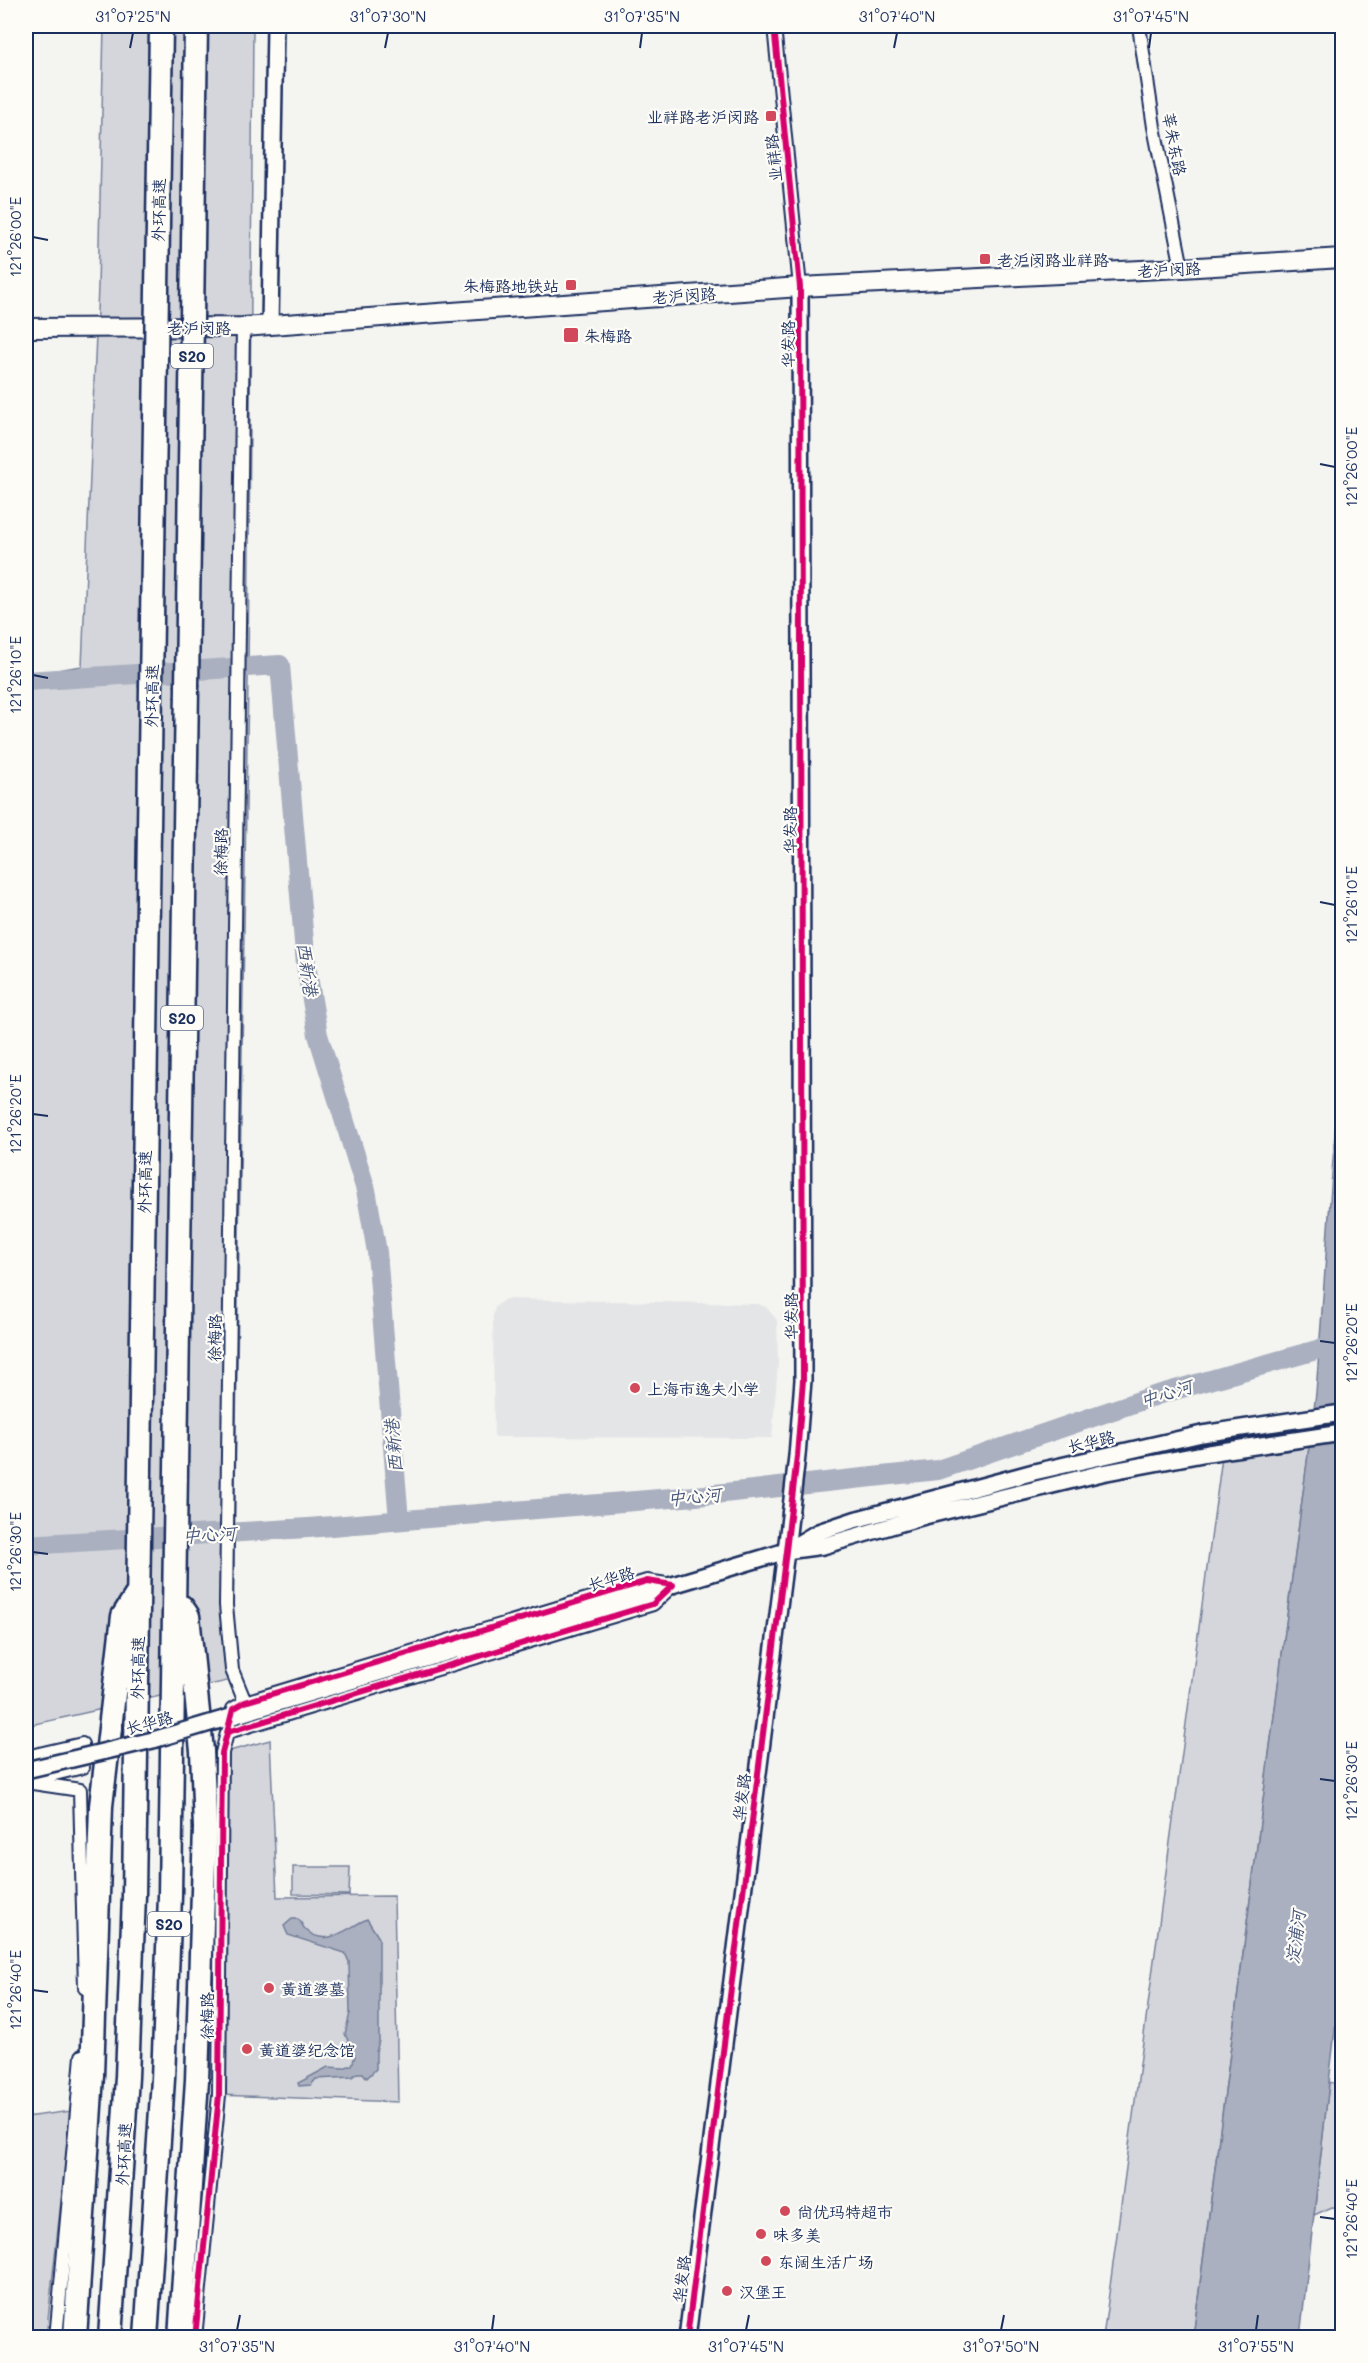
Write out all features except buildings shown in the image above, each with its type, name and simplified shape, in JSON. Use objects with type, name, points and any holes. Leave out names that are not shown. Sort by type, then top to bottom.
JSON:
[{"type":"highway","name":"外环高速","points":[[110,2337],[131,1986],[139,1590],[161,26]]},
{"type":"highway","name":"S20","points":[[146,2337],[167,1987],[196,26]]},
{"type":"highway","points":[[75,2337],[93,2064],[103,1781],[123,1616],[139,1590]]},
{"type":"highway","points":[[174,1592],[188,1616],[202,1760],[205,1828],[197,2069],[180,2337]]},
{"type":"main road","name":"老沪闵路","points":[[26,328],[270,326],[800,287],[1342,258]]},
{"type":"street","points":[[270,326],[274,26]]},
{"type":"street","name":"业祥路","points":[[774,26],[800,287]]},
{"type":"street","name":"莘朱东路","points":[[1139,26],[1155,127],[1182,268]]},
{"type":"street","name":"华发路","points":[[687,2337],[786,1551],[797,1456],[804,1339],[800,287]]},
{"type":"street","name":"徐梅路","points":[[195,2337],[219,2095],[222,1753],[233,1709],[245,1702],[232,1670],[226,1605],[243,327]]},
{"type":"street","name":"长华路","points":[[26,1770],[153,1740],[786,1551],[823,1546],[1202,1434],[1342,1413]]},
{"type":"street","name":"长华路","points":[[1099,1466],[1234,1440],[1342,1425]]},
{"type":"street","name":"长华路","points":[[1099,1466],[1342,1433]]},
{"type":"street","name":"长华路","points":[[245,1702],[647,1581],[673,1585]]},
{"type":"street","name":"长华路","points":[[228,1732],[653,1604],[673,1585]]},
{"type":"street","points":[[26,1757],[82,1744],[83,1767],[26,1781]]},
{"type":"street","points":[[26,1781],[80,1790],[85,2025],[56,2337]]},
{"type":"shaded area","points":[[104,26],[253,26],[248,680],[232,1680],[26,1726],[26,675],[82,666],[98,287]]},
{"type":"shaded area","name":"上海市逸夫小学","points":[[505,1299],[758,1304],[766,1307],[777,1320],[778,1363],[772,1438],[494,1437],[493,1315],[495,1307]]},
{"type":"shaded area","points":[[1310,1440],[1193,2337],[1103,2338],[1222,1457]]},
{"type":"shaded area","points":[[270,1740],[277,1897],[394,1896],[398,2102],[219,2095],[222,1753]]},
{"type":"shaded area","points":[[293,1867],[350,1867],[349,1895],[293,1894]]},
{"type":"shaded area","points":[[1329,2082],[1342,2085],[1342,2208],[1332,2207],[1314,2215]]},
{"type":"shaded area","points":[[71,2111],[46,2337],[26,2337],[26,2117]]},
{"type":"water","name":"淀浦河","points":[[1342,1037],[1342,1969],[1300,2337],[1193,2338],[1316,1393]]},
{"type":"water","points":[[292,1919],[298,1919],[306,1930],[314,1935],[330,1937],[367,1919],[379,1938],[379,2041],[376,2052],[376,2069],[367,2078],[363,2073],[357,2073],[352,2077],[316,2079],[311,2085],[299,2086],[298,2083],[328,2067],[343,2068],[352,2065],[355,2056],[345,2034],[350,2013],[349,1962],[345,1953],[288,1935],[284,1926]]},
{"type":"waterway","name":"西新港","points":[[26,681],[280,665],[306,965],[318,1035],[366,1190],[377,1252],[399,1520]]},
{"type":"waterway","name":"中心河","points":[[26,1545],[308,1528],[696,1496],[938,1470],[1157,1395],[1342,1341]]},
{"type":"cycle path","points":[[687,2338],[786,1551],[803,1380],[800,287],[774,26]]},
{"type":"cycle path","points":[[195,2338],[219,2095],[222,1753],[233,1709],[245,1702],[647,1581],[673,1585],[653,1604],[228,1732]]},
{"type":"place","name":"业祥路老沪闵路","points":[[771,116]]},
{"type":"place","name":"老沪闵路业祥路","points":[[985,259]]},
{"type":"place","name":"朱梅路地铁站","points":[[571,285]]},
{"type":"place","name":"朱梅路","points":[[571,335]]},
{"type":"place","name":"上海市逸夫小学","points":[[635,1388]]},
{"type":"place","name":"黄道婆墓","points":[[269,1988]]},
{"type":"place","name":"黄道婆纪念馆","points":[[247,2049]]},
{"type":"place","name":"尚优玛特超市","points":[[785,2211]]},
{"type":"place","name":"味多美","points":[[761,2234]]},
{"type":"place","name":"东阔生活广场","points":[[766,2261]]},
{"type":"place","name":"汉堡王","points":[[727,2291]]}]
